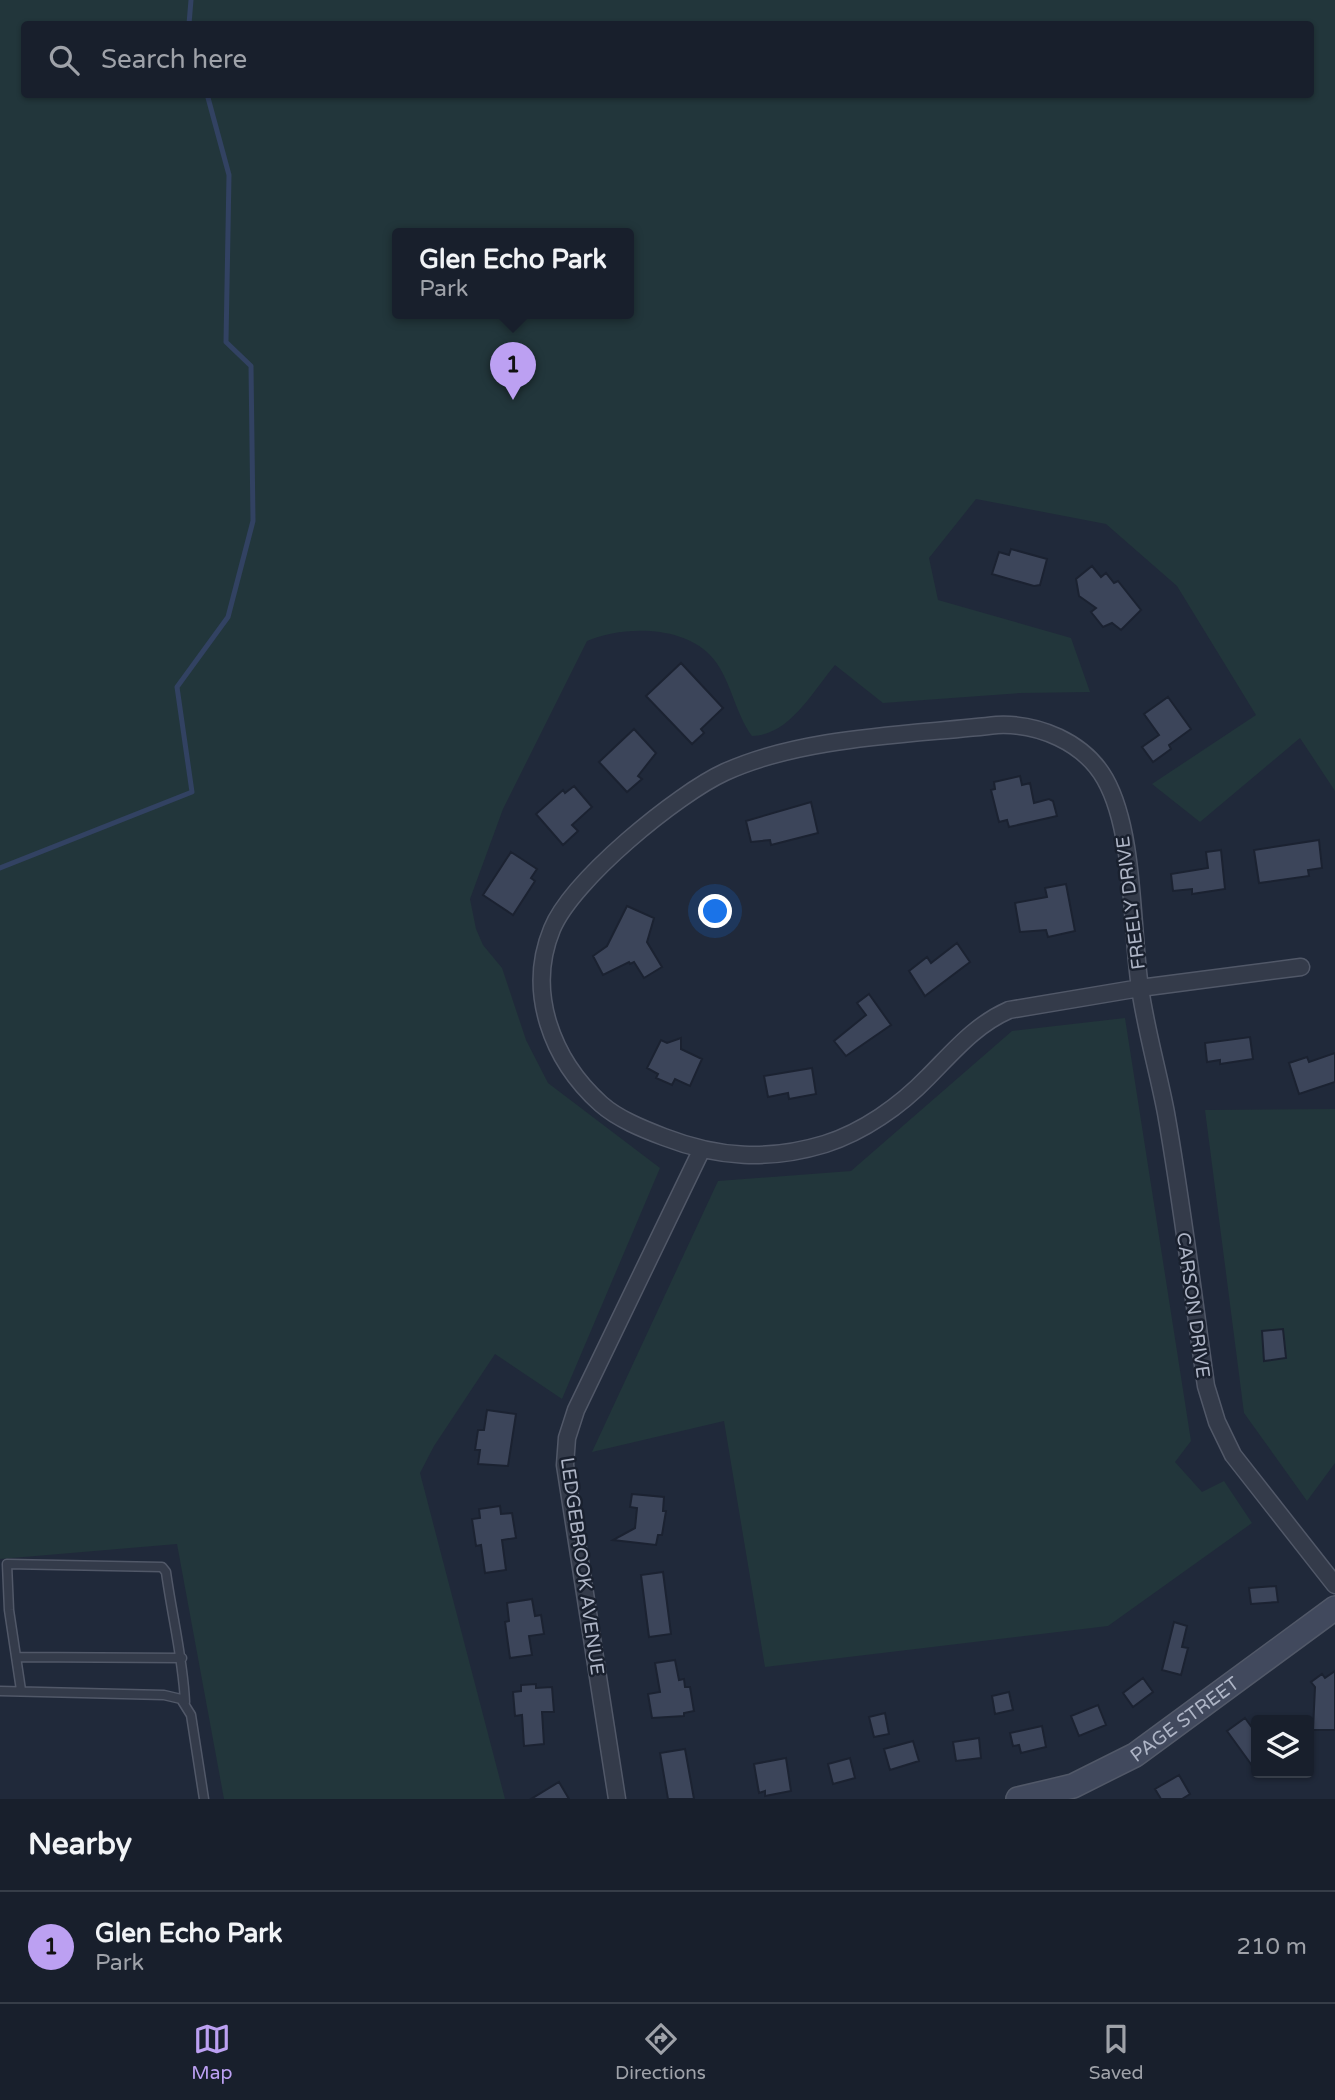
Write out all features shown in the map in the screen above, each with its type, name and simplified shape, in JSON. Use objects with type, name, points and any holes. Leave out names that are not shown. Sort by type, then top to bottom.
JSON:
[{"type":"street","name":"FREELY DRIVE","points":[[997,725],[1024,726],[1064,740],[1095,765],[1115,800],[1125,851],[1140,988],[1033,1004],[989,1019],[967,1036],[926,1080],[894,1107],[856,1131],[826,1143],[789,1152],[757,1155],[701,1151],[625,1120],[603,1105],[564,1060],[544,1011],[541,983],[544,956],[552,929],[563,907],[597,871],[688,794],[723,773],[755,760],[803,747],[997,725]]},
{"type":"street","points":[[1140,988],[1301,967]]},
{"type":"street","name":"CARSON DRIVE","points":[[1140,988],[1166,1111],[1206,1386],[1217,1422],[1233,1455],[1335,1585]]},
{"type":"street","name":"LEDGEBROOK AVENUE","points":[[617,1799],[565,1465],[567,1438],[576,1410],[701,1151]]},
{"type":"street","name":"PAGE STREET","points":[[1018,1799],[1073,1786],[1142,1751],[1335,1608]]},
{"type":"lane","points":[[21,1690],[5,1567],[10,1562],[162,1567],[166,1572],[182,1658],[186,1702],[191,1715],[204,1799]]},
{"type":"lane","points":[[16,1657],[182,1658]]},
{"type":"lane","points":[[0,1691],[164,1695],[186,1702]]},
{"type":"green space","points":[[0,0],[1335,0],[1335,791],[1300,738],[1200,822],[1152,784],[1256,715],[1177,586],[1106,524],[976,499],[929,558],[938,600],[1071,638],[1090,692],[1021,693],[883,703],[835,665],[789,720],[766,734],[752,736],[723,674],[710,655],[698,645],[668,633],[651,631],[617,633],[587,641],[503,809],[470,899],[476,929],[483,945],[502,968],[526,1040],[548,1083],[660,1168],[562,1399],[495,1354],[434,1446],[420,1473],[505,1799],[224,1799],[177,1544],[0,1559]]},
{"type":"green space","points":[[1125,1018],[1191,1441],[1175,1462],[1202,1492],[1224,1481],[1252,1523],[1108,1626],[765,1667],[724,1421],[592,1452],[718,1181],[851,1171],[1012,1031]]},
{"type":"green space","points":[[1335,1109],[1335,1463],[1307,1501],[1244,1413],[1205,1110]]},
{"type":"building","points":[[1011,549],[1047,559],[1040,585],[1034,586],[992,574],[999,552],[1009,555]]},
{"type":"building","points":[[1092,566],[1101,577],[1106,573],[1114,583],[1118,581],[1141,610],[1121,630],[1112,623],[1103,627],[1091,612],[1096,608],[1079,596],[1076,579]]},
{"type":"building","points":[[681,663],[723,708],[701,729],[704,733],[692,744],[646,696]]},
{"type":"building","points":[[1168,697],[1191,729],[1169,745],[1171,749],[1153,762],[1142,747],[1159,735],[1144,714]]},
{"type":"building","points":[[634,729],[656,753],[638,776],[642,779],[627,792],[599,762]]},
{"type":"building","points":[[1020,776],[1022,785],[1030,783],[1034,803],[1049,799],[1053,801],[1057,816],[1009,827],[1007,820],[999,822],[991,790],[995,789],[994,782]]},
{"type":"building","points":[[574,786],[592,807],[572,825],[578,831],[563,845],[536,814],[563,790],[565,793]]},
{"type":"building","points":[[811,802],[818,833],[771,845],[770,840],[751,842],[746,821]]},
{"type":"building","points":[[1319,840],[1322,868],[1308,870],[1309,876],[1259,883],[1254,850]]},
{"type":"building","points":[[1221,850],[1225,889],[1192,894],[1192,889],[1173,891],[1171,874],[1208,868],[1206,852]]},
{"type":"building","points":[[511,852],[537,869],[531,878],[535,881],[513,915],[483,895]]},
{"type":"building","points":[[1066,884],[1075,931],[1048,937],[1046,930],[1020,932],[1015,903],[1047,897],[1045,888]]},
{"type":"building","points":[[627,906],[654,918],[647,942],[662,967],[644,978],[634,962],[603,975],[593,956],[607,946]]},
{"type":"building","points":[[957,943],[970,962],[925,996],[909,971],[927,957],[931,963]]},
{"type":"building","points":[[869,994],[891,1025],[846,1056],[834,1041],[866,1015],[857,1003]]},
{"type":"building","points":[[1250,1037],[1253,1059],[1220,1064],[1220,1060],[1207,1062],[1205,1043]]},
{"type":"building","points":[[681,1038],[681,1049],[702,1059],[690,1086],[675,1079],[672,1085],[656,1078],[658,1074],[647,1068],[661,1040],[667,1043]]},
{"type":"building","points":[[1335,1053],[1335,1082],[1299,1094],[1289,1063],[1307,1057],[1309,1062]]},
{"type":"building","points":[[812,1068],[816,1094],[789,1099],[788,1093],[768,1097],[764,1076]]},
{"type":"building","points":[[1283,1329],[1286,1358],[1264,1361],[1262,1331]]},
{"type":"building","points":[[487,1410],[516,1414],[508,1466],[478,1464],[480,1450],[475,1450],[478,1430],[484,1430]]},
{"type":"building","points":[[632,1494],[664,1497],[663,1511],[666,1511],[662,1535],[658,1535],[656,1545],[613,1540],[635,1528],[637,1508],[630,1507]]},
{"type":"building","points":[[500,1506],[501,1514],[512,1513],[516,1538],[502,1540],[506,1570],[485,1573],[481,1545],[476,1546],[472,1519],[480,1518],[479,1509]]},
{"type":"building","points":[[663,1572],[671,1634],[649,1637],[641,1575]]},
{"type":"building","points":[[1276,1586],[1278,1602],[1251,1604],[1249,1588]]},
{"type":"building","points":[[532,1599],[535,1616],[541,1615],[544,1634],[529,1636],[532,1655],[510,1658],[505,1622],[509,1621],[507,1603]]},
{"type":"building","points":[[1174,1622],[1187,1626],[1182,1647],[1188,1648],[1181,1675],[1162,1670]]},
{"type":"building","points":[[675,1660],[679,1680],[684,1679],[685,1687],[690,1687],[694,1711],[684,1713],[684,1716],[652,1718],[648,1694],[660,1692],[655,1663]]},
{"type":"building","points":[[1335,1671],[1335,1730],[1314,1730],[1315,1687],[1311,1682],[1322,1674],[1325,1678]]},
{"type":"building","points":[[1143,1678],[1153,1692],[1133,1707],[1123,1693]]},
{"type":"building","points":[[536,1684],[536,1688],[552,1687],[554,1712],[542,1712],[544,1744],[524,1746],[522,1715],[515,1716],[513,1692],[521,1691],[521,1685]]},
{"type":"building","points":[[1009,1692],[1013,1710],[995,1714],[992,1696]]},
{"type":"building","points":[[1098,1705],[1106,1725],[1079,1736],[1071,1716]]},
{"type":"building","points":[[885,1713],[889,1734],[874,1737],[869,1717]]},
{"type":"building","points":[[1245,1718],[1251,1726],[1251,1764],[1227,1731]]},
{"type":"building","points":[[1042,1726],[1046,1747],[1021,1753],[1019,1745],[1013,1746],[1010,1733]]},
{"type":"building","points":[[979,1738],[981,1758],[956,1761],[953,1742]]},
{"type":"building","points":[[913,1741],[919,1761],[890,1770],[884,1749]]},
{"type":"building","points":[[685,1749],[694,1799],[668,1799],[660,1753]]},
{"type":"building","points":[[786,1758],[791,1791],[765,1796],[765,1791],[759,1793],[754,1764]]},
{"type":"building","points":[[850,1758],[855,1778],[833,1784],[828,1764]]},
{"type":"building","points":[[1179,1775],[1190,1794],[1182,1799],[1161,1799],[1155,1789]]},
{"type":"building","points":[[559,1782],[569,1799],[531,1799]]},
{"type":"waterway","points":[[189,21],[191,0]]},
{"type":"waterway","points":[[0,868],[192,792],[177,687],[228,617],[253,521],[251,366],[226,342],[229,175],[208,98]]},
{"type":"place","name":"Glen Echo Park","points":[[513,400]]}]
